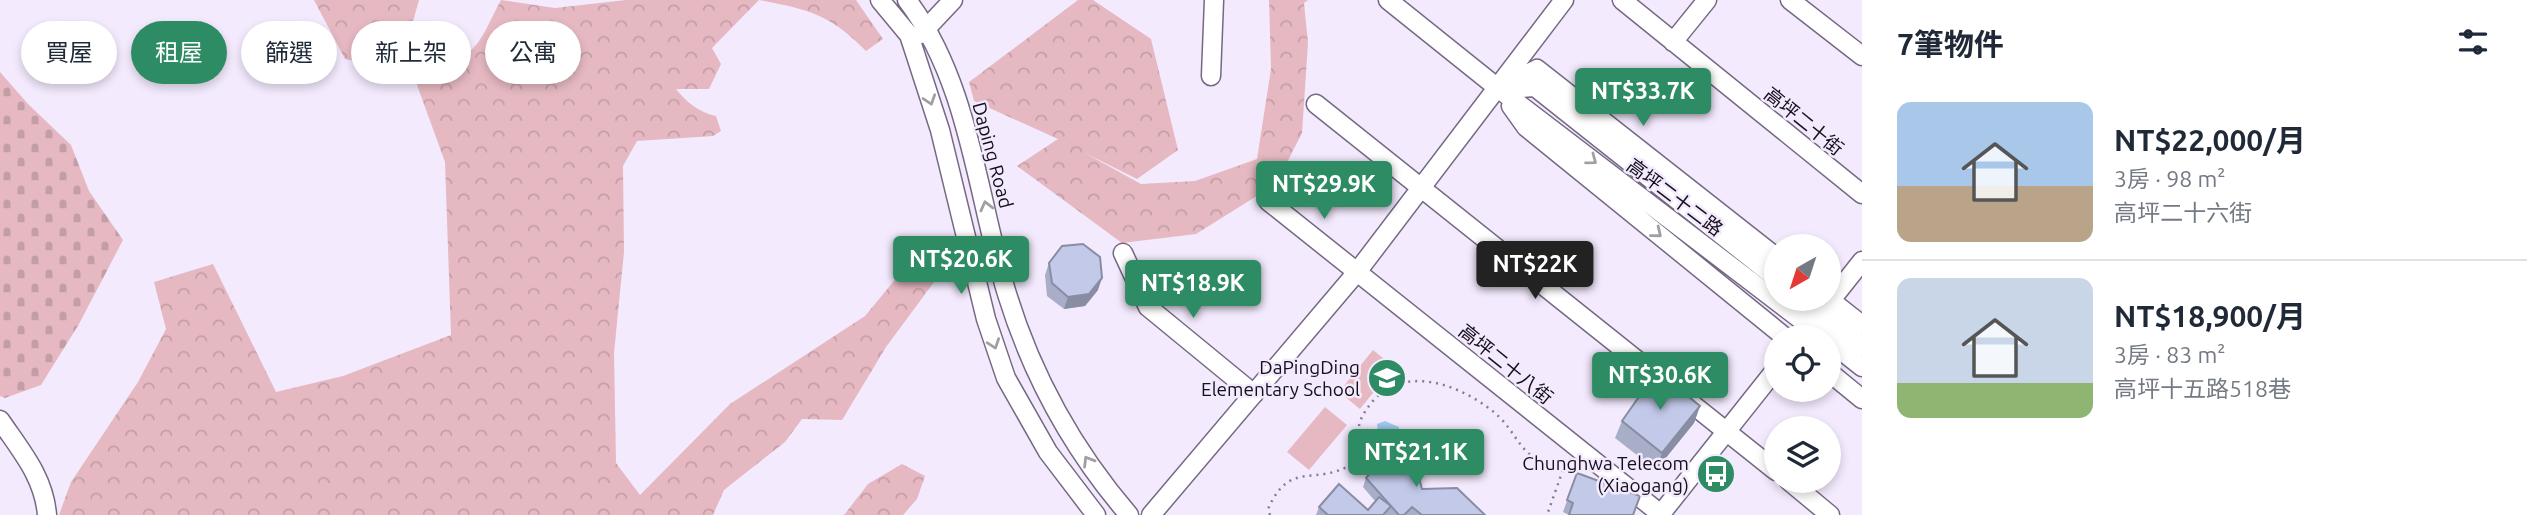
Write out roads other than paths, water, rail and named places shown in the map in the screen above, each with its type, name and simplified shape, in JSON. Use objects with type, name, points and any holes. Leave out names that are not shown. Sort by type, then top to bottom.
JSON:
[{"type":"street","points":[[880,0],[910,40],[940,130],[986,319],[1006,378],[1048,452],[1096,515]]},
{"type":"street","name":"Daping Road","points":[[907,0],[928,27],[955,98],[1007,294],[1043,388],[1099,481],[1129,515]]},
{"type":"street","points":[[910,40],[928,27],[953,0]]},
{"type":"street","points":[[1211,76],[1214,0]]},
{"type":"street","points":[[1388,0],[1499,89]]},
{"type":"street","points":[[1151,515],[1357,272],[1499,89],[1564,0]]},
{"type":"street","name":"高坪二十街","points":[[1622,0],[1862,194]]},
{"type":"street","points":[[1673,42],[1707,0]]},
{"type":"street","points":[[1790,0],[1862,56]]},
{"type":"street","name":"高坪二十二路","points":[[1499,89],[1537,69],[1764,248]]},
{"type":"street","name":"高坪二十二路","points":[[1499,89],[1535,88],[1764,269]]},
{"type":"street","name":"高坪二十二路","points":[[1499,89],[1862,346]]},
{"type":"street","name":"高坪二十二路","points":[[1499,89],[1526,127],[1770,325]]},
{"type":"street","points":[[1315,104],[1424,187],[1764,461]]},
{"type":"street","name":"高坪二十八街","points":[[1268,201],[1661,515]]},
{"type":"street","points":[[1123,253],[1147,307],[1254,394]]},
{"type":"street","points":[[1818,315],[1862,261]]},
{"type":"street","name":"高坪二十二路","points":[[1818,315],[1862,325]]},
{"type":"street","name":"高坪二十二路","points":[[1841,351],[1862,368]]},
{"type":"street","points":[[1841,382],[1862,399]]},
{"type":"street","points":[[1661,515],[1764,384]]},
{"type":"street","points":[[0,420],[37,474],[45,494],[47,515]]},
{"type":"street","points":[[1803,493],[1830,515]]},
{"type":"water","points":[[1385,421],[1399,427],[1397,442],[1388,444],[1390,449],[1373,457],[1366,436],[1378,432],[1377,424]]},
{"type":"place","name":"DaPingDing Elementary School","points":[[1387,378]]},
{"type":"place","name":"Chunghwa Telecom (Xiaogang)","points":[[1716,474]]}]
